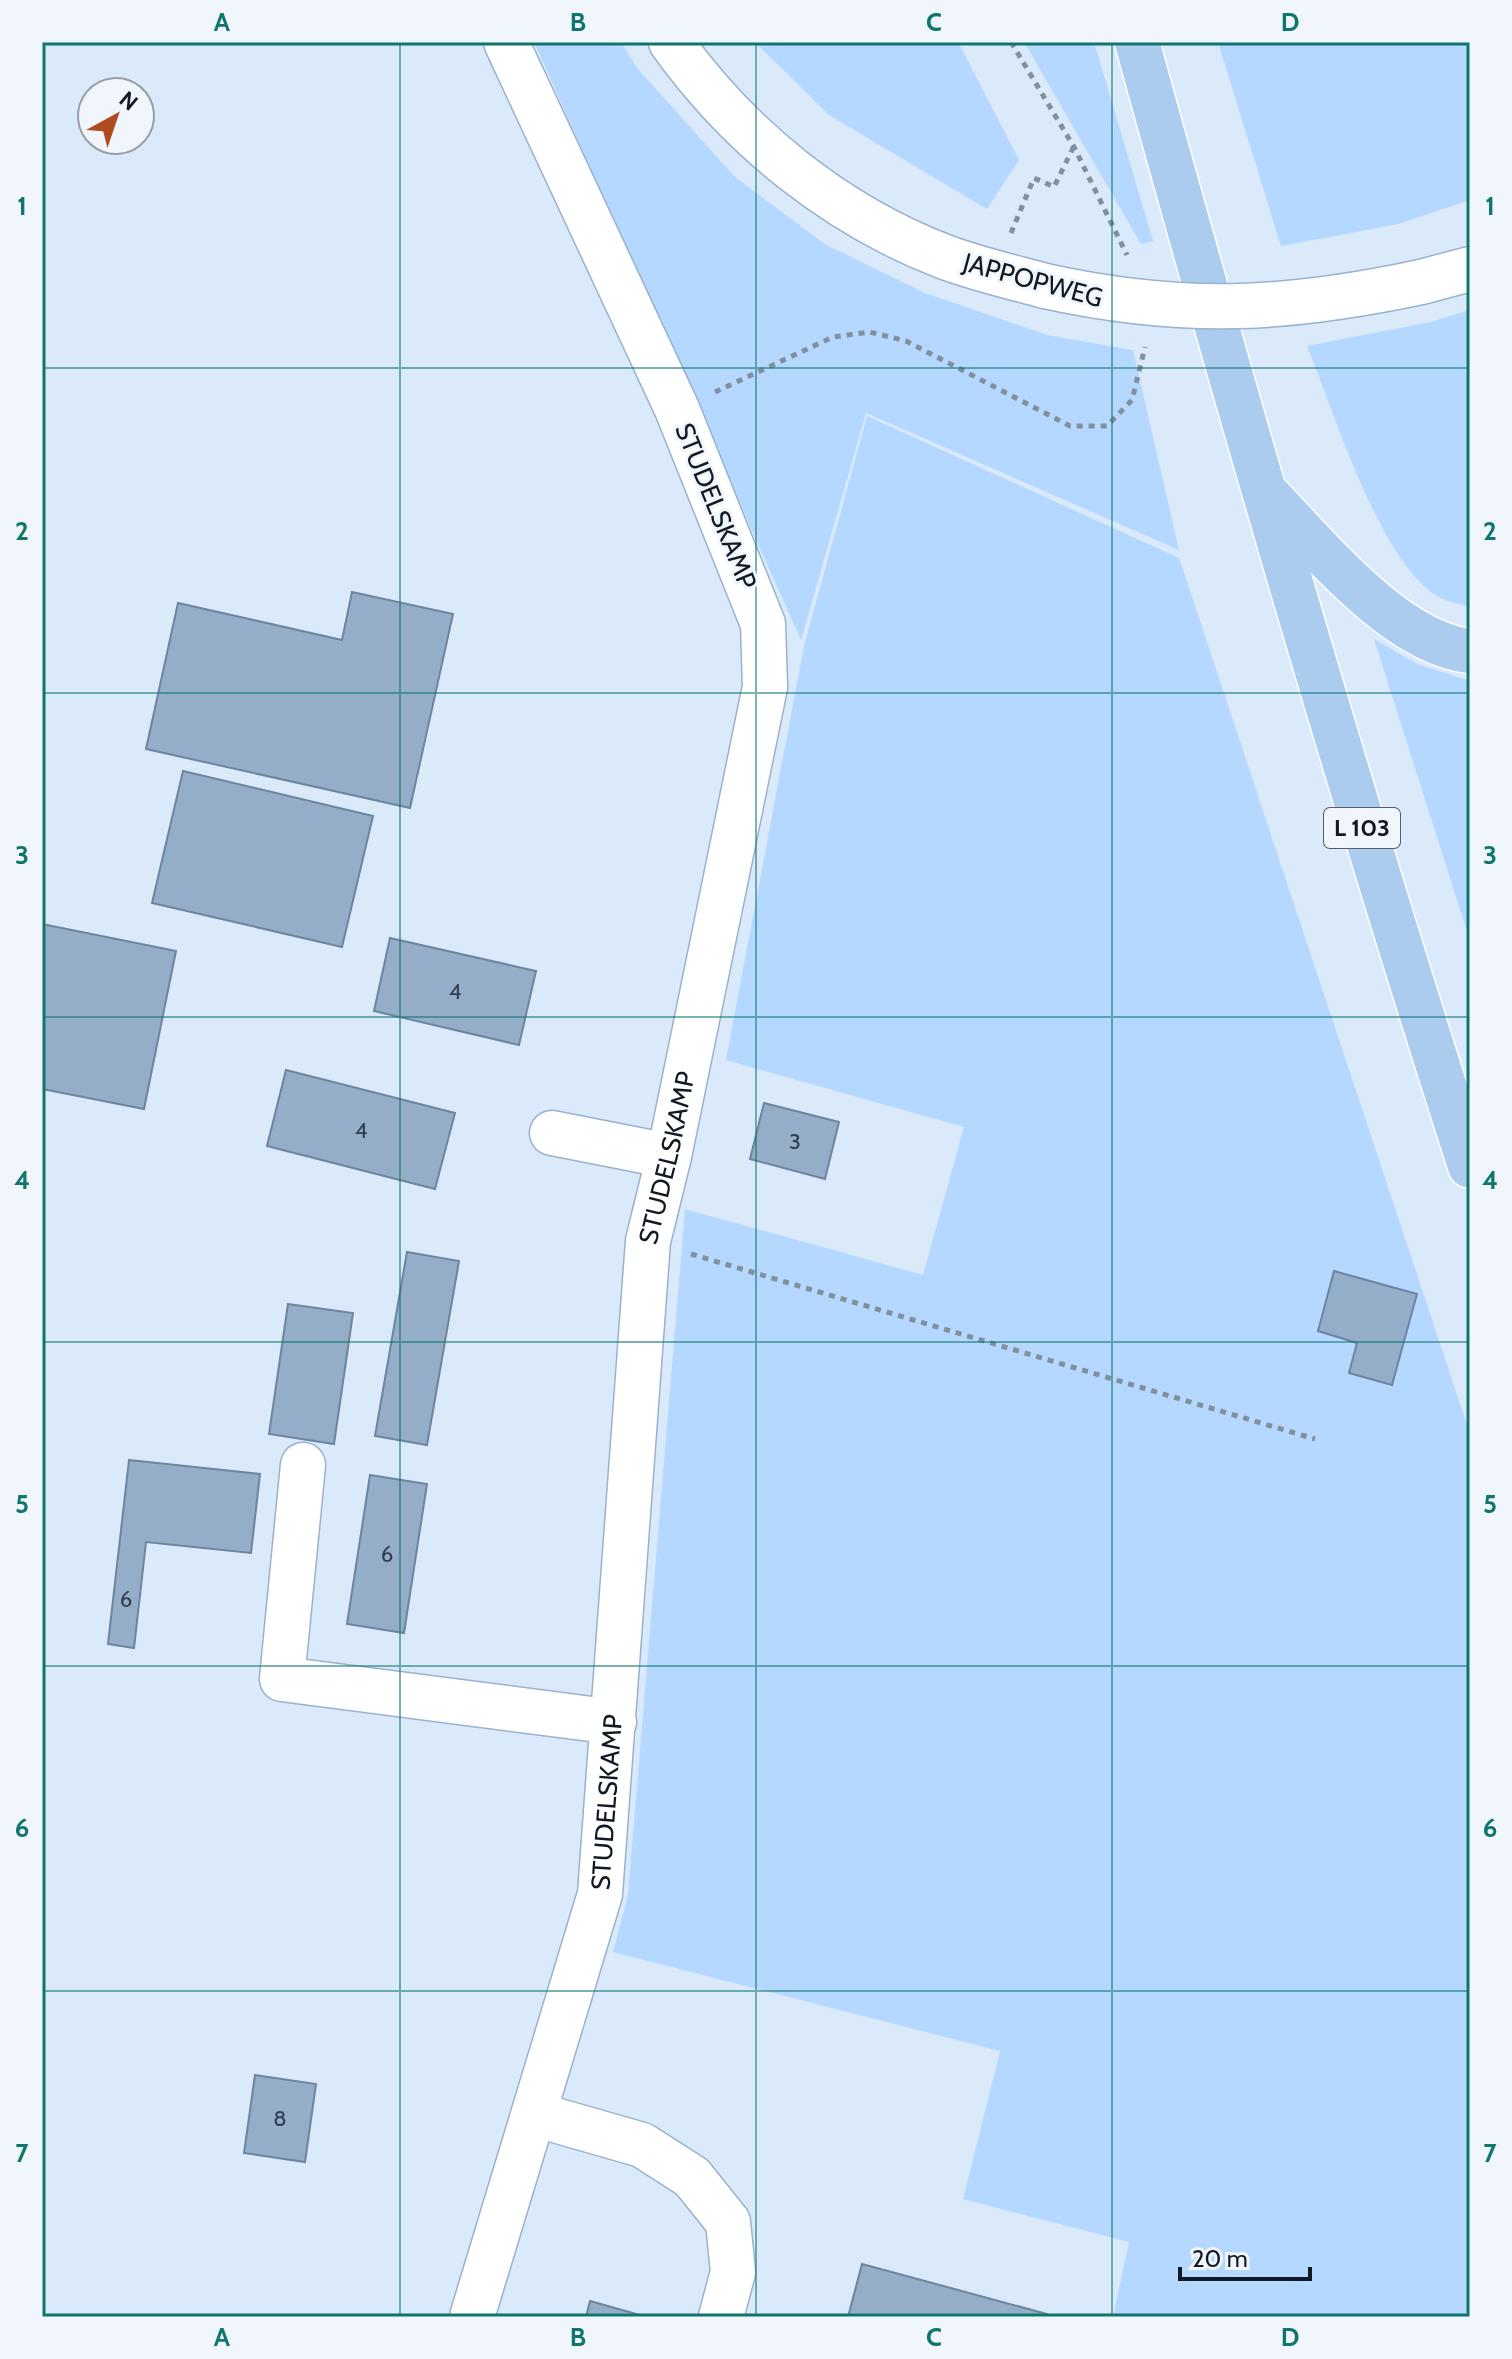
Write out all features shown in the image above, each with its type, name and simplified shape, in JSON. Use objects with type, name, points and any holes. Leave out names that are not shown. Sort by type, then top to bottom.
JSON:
[{"type":"main road","name":"L 103","points":[[1137,42],[1260,487],[1370,855],[1470,1166]]},
{"type":"main road","points":[[1260,487],[1380,609],[1452,649],[1470,651]]},
{"type":"street","name":"STUDELSKAMP","points":[[472,2317],[600,1894],[648,1241],[669,1156],[765,687],[763,624],[677,409],[506,42]]},
{"type":"street","name":"JAPPOPWEG","points":[[671,42],[706,90],[779,161],[858,215],[945,257],[1045,286],[1118,302],[1261,307],[1339,299],[1470,269]]},
{"type":"street","points":[[552,1133],[669,1156]]},
{"type":"street","points":[[303,1465],[282,1679],[614,1722]]},
{"type":"street","points":[[534,2114],[642,2145],[692,2177],[728,2222],[733,2272],[721,2317]]},
{"type":"path","points":[[1009,237],[1034,178],[1054,187],[1074,147]]},
{"type":"path","points":[[997,233],[1021,243]]},
{"type":"path","points":[[648,1241],[1315,1439]]},
{"type":"shaded area","points":[[534,42],[621,42],[637,68],[735,177],[826,245],[925,293],[1047,335],[1133,350],[1179,550],[866,413],[801,640]]},
{"type":"shaded area","points":[[755,42],[958,42],[1019,160],[987,209],[829,115]]},
{"type":"shaded area","points":[[1024,42],[1094,42],[1153,241],[1141,244]]},
{"type":"shaded area","points":[[1218,42],[1470,42],[1470,200],[1398,224],[1281,246]]},
{"type":"shaded area","points":[[1470,310],[1470,607],[1441,598],[1419,581],[1398,555],[1361,484],[1307,346],[1431,322]]},
{"type":"shaded area","points":[[867,416],[1179,558],[1470,1434],[1470,2317],[1113,2317],[1129,2242],[963,2199],[1000,2051],[613,1952],[628,1895],[685,1209],[923,1275],[964,1127],[726,1060],[804,646]]},
{"type":"shaded area","points":[[1374,639],[1417,664],[1470,681],[1470,927],[1466,928]]},
{"type":"building","points":[[352,592],[453,614],[410,808],[146,749],[178,603],[342,640]]},
{"type":"building","points":[[183,771],[373,816],[342,947],[152,903]]},
{"type":"building","points":[[42,924],[176,951],[144,1109],[42,1089]]},
{"type":"building","points":[[390,938],[536,971],[519,1045],[374,1011]]},
{"type":"building","points":[[286,1070],[455,1113],[435,1189],[267,1146]]},
{"type":"building","points":[[764,1103],[839,1122],[825,1179],[750,1159]]},
{"type":"building","points":[[407,1252],[459,1261],[427,1445],[375,1436]]},
{"type":"building","points":[[1334,1271],[1417,1294],[1392,1385],[1349,1373],[1357,1343],[1318,1331]]},
{"type":"building","points":[[288,1304],[353,1313],[334,1444],[269,1434]]},
{"type":"building","points":[[129,1460],[260,1474],[251,1553],[146,1542],[134,1648],[108,1644]]},
{"type":"building","points":[[370,1475],[427,1484],[404,1633],[347,1624]]},
{"type":"building","points":[[255,2075],[316,2084],[305,2162],[244,2153]]},
{"type":"building","points":[[862,2264],[1047,2314],[1047,2317],[848,2317]]},
{"type":"building","points":[[590,2301],[647,2317],[586,2317]]}]
